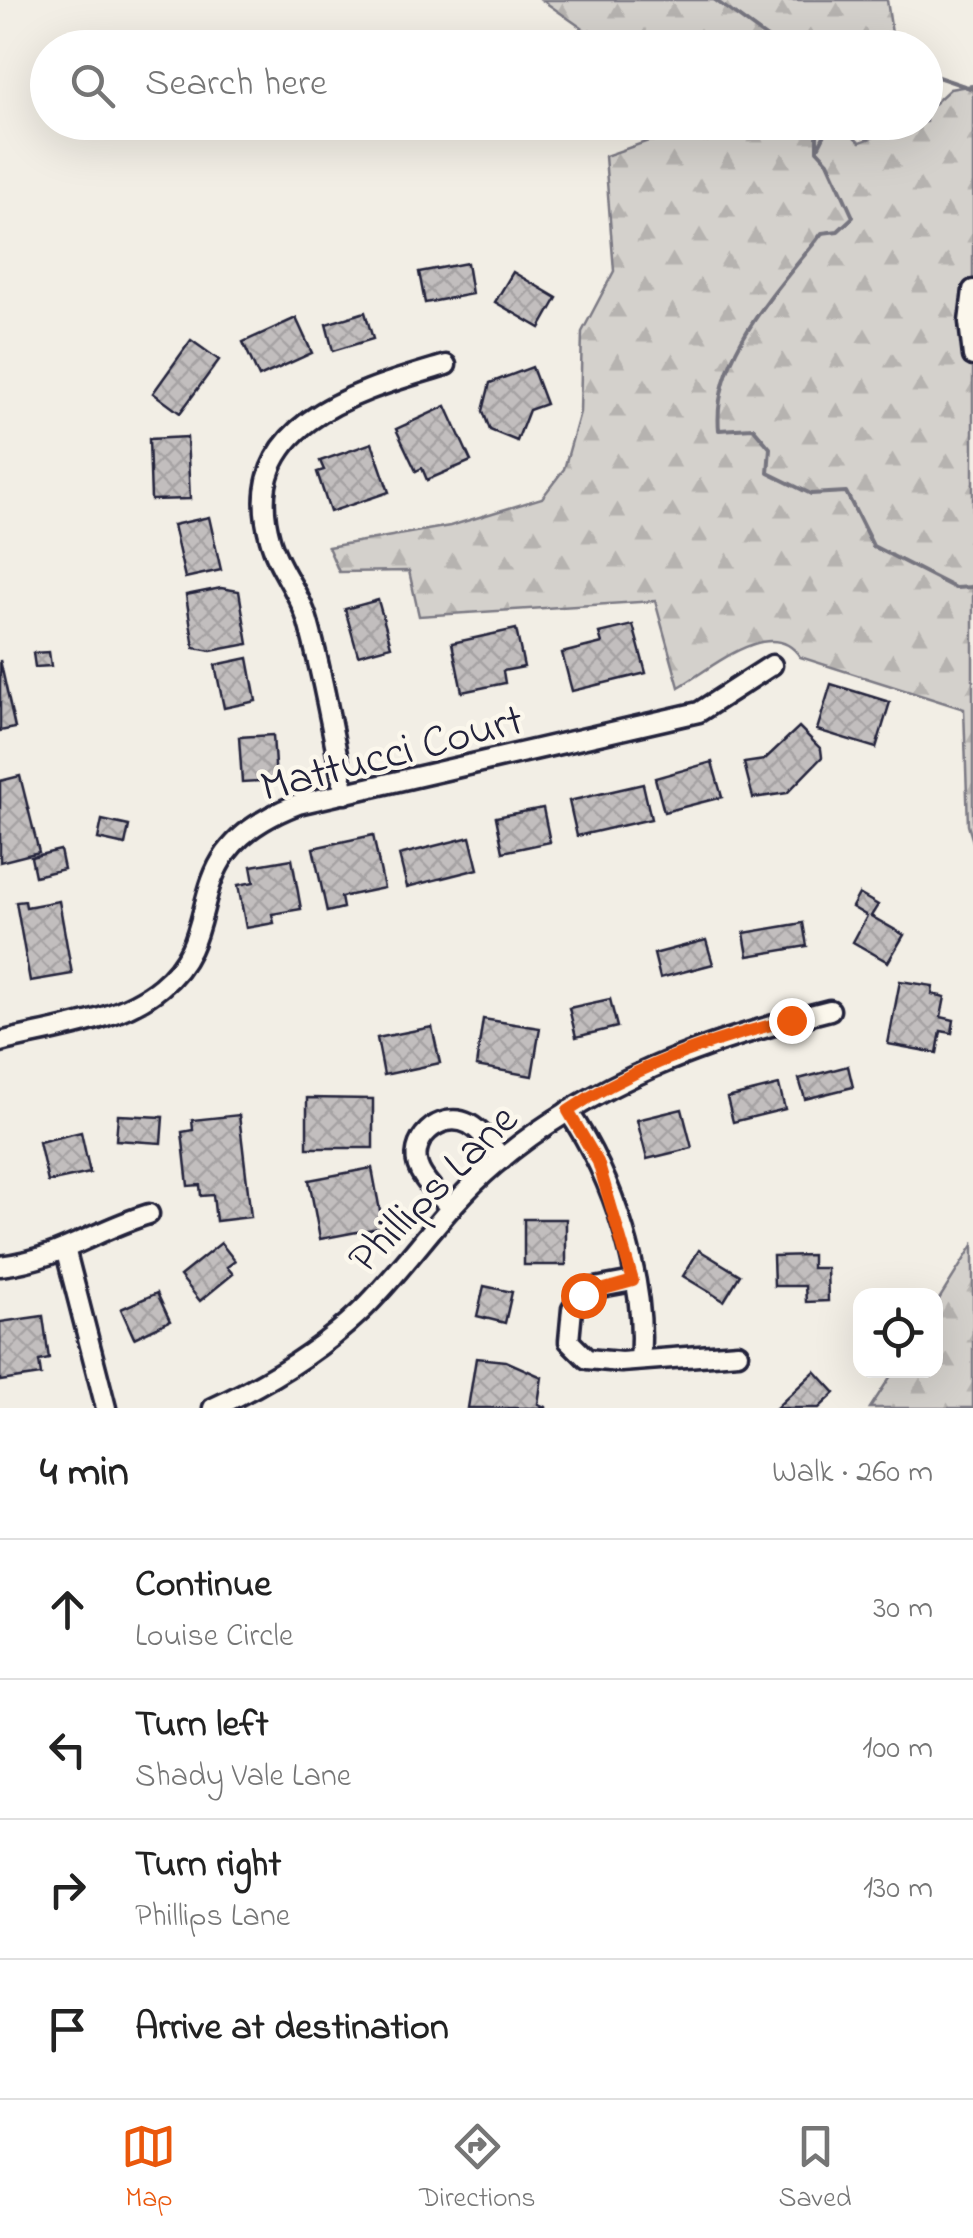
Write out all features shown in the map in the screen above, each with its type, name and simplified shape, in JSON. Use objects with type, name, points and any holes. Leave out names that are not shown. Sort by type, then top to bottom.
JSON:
[{"type":"street","points":[[973,290],[969,322],[973,356]]},
{"type":"street","points":[[345,794],[308,623],[269,536],[266,494],[270,475],[296,430],[318,411],[446,364]]},
{"type":"street","name":"Mattucci Court","points":[[0,1042],[111,1013],[164,986],[186,955],[211,877],[235,841],[271,815],[345,794],[699,712],[772,665]]},
{"type":"street","name":"Phillips Lane","points":[[218,1407],[268,1379],[360,1312],[451,1208],[502,1158],[599,1090],[693,1050],[830,1010]]},
{"type":"street","points":[[568,1111],[598,1162],[633,1281],[640,1360]]},
{"type":"street","points":[[451,1208],[418,1168],[416,1150],[422,1136],[449,1120],[465,1122],[502,1158]]},
{"type":"street","points":[[0,1266],[38,1262],[66,1252],[116,1224],[149,1214]]},
{"type":"street","points":[[66,1252],[106,1408]]},
{"type":"street","points":[[633,1281],[583,1295],[568,1316],[568,1334],[574,1350],[587,1360],[738,1353]]},
{"type":"green space","points":[[542,0],[887,0],[891,30],[585,30]]},
{"type":"green space","points":[[973,85],[973,842],[968,825],[964,709],[800,657],[788,645],[774,641],[741,649],[679,687],[655,601],[419,616],[409,571],[339,572],[328,547],[450,526],[542,498],[564,469],[580,412],[582,332],[614,271],[605,156],[651,140],[943,140],[943,95],[950,89]]},
{"type":"green space","points":[[973,1245],[973,1408],[870,1408],[889,1378],[943,1378],[943,1293]]},
{"type":"building","points":[[467,263],[472,294],[425,303],[419,272]]},
{"type":"building","points":[[513,272],[557,298],[540,328],[495,302]]},
{"type":"building","points":[[365,312],[373,339],[333,351],[326,324]]},
{"type":"building","points":[[296,318],[312,353],[259,377],[243,342]]},
{"type":"building","points":[[191,340],[219,360],[180,413],[153,393]]},
{"type":"building","points":[[532,367],[546,404],[529,410],[517,441],[490,430],[483,411],[490,383]]},
{"type":"building","points":[[446,406],[471,461],[427,480],[422,468],[416,471],[396,429]]},
{"type":"building","points":[[187,437],[190,499],[151,500],[149,439]]},
{"type":"building","points":[[372,443],[389,492],[330,512],[317,472],[324,470],[320,461]]},
{"type":"building","points":[[209,517],[221,570],[185,578],[173,525]]},
{"type":"building","points":[[221,588],[239,591],[248,644],[211,651],[194,648],[186,595]]},
{"type":"building","points":[[378,600],[391,646],[358,655],[345,609]]},
{"type":"building","points":[[633,625],[646,673],[572,691],[562,653],[602,643],[599,633]]},
{"type":"building","points":[[516,629],[524,667],[503,671],[505,683],[462,692],[452,643]]},
{"type":"building","points":[[49,652],[51,666],[35,667],[33,653]]},
{"type":"building","points":[[248,658],[256,701],[224,708],[215,665]]},
{"type":"building","points":[[0,660],[15,728],[0,731]]},
{"type":"building","points":[[831,684],[890,702],[876,748],[817,730]]},
{"type":"building","points":[[799,727],[821,749],[822,757],[787,793],[753,798],[744,763],[764,760]]},
{"type":"building","points":[[273,735],[276,780],[242,782],[239,737]]},
{"type":"building","points":[[712,762],[722,797],[664,812],[655,778]]},
{"type":"building","points":[[20,776],[39,852],[0,862],[0,781]]},
{"type":"building","points":[[643,784],[651,819],[577,836],[569,801]]},
{"type":"building","points":[[543,808],[550,842],[503,852],[496,817]]},
{"type":"building","points":[[102,820],[129,826],[125,845],[98,839]]},
{"type":"building","points":[[373,835],[384,888],[341,897],[343,908],[327,912],[313,848]]},
{"type":"building","points":[[470,837],[478,869],[407,887],[399,855]]},
{"type":"building","points":[[60,850],[64,869],[35,876],[31,857]]},
{"type":"building","points":[[292,859],[301,909],[272,914],[274,923],[246,928],[238,885],[254,882],[251,866]]},
{"type":"building","points":[[859,894],[878,905],[871,916],[904,935],[888,962],[853,942],[867,916],[852,907]]},
{"type":"building","points":[[25,901],[26,907],[59,901],[72,974],[30,981],[16,902]]},
{"type":"building","points":[[803,923],[807,946],[748,956],[744,933]]},
{"type":"building","points":[[706,940],[713,964],[660,978],[654,954]]},
{"type":"building","points":[[900,981],[933,986],[932,994],[945,997],[941,1017],[954,1020],[952,1033],[941,1031],[937,1053],[888,1044]]},
{"type":"building","points":[[610,999],[617,1027],[576,1037],[569,1008]]},
{"type":"building","points":[[483,1019],[540,1028],[532,1076],[476,1066]]},
{"type":"building","points":[[432,1027],[440,1063],[384,1075],[377,1038]]},
{"type":"building","points":[[848,1066],[853,1087],[805,1099],[799,1079]]},
{"type":"building","points":[[779,1085],[785,1109],[733,1122],[727,1098]]},
{"type":"building","points":[[307,1098],[373,1099],[373,1148],[307,1148]]},
{"type":"building","points":[[682,1109],[692,1148],[647,1159],[637,1120]]},
{"type":"building","points":[[118,1115],[163,1117],[161,1143],[116,1140]]},
{"type":"building","points":[[239,1115],[251,1217],[216,1221],[213,1195],[201,1196],[200,1185],[188,1186],[182,1132],[193,1130],[192,1120]]},
{"type":"building","points":[[81,1132],[90,1173],[48,1182],[39,1142]]},
{"type":"building","points":[[372,1168],[383,1227],[320,1239],[309,1180]]},
{"type":"building","points":[[524,1219],[566,1219],[566,1265],[524,1265]]},
{"type":"building","points":[[221,1243],[235,1261],[227,1267],[233,1274],[200,1301],[180,1276]]},
{"type":"building","points":[[699,1250],[740,1275],[724,1301],[683,1276]]},
{"type":"building","points":[[812,1255],[812,1268],[827,1268],[828,1301],[806,1302],[805,1286],[774,1286],[773,1256]]},
{"type":"building","points":[[484,1286],[512,1292],[505,1323],[477,1316]]},
{"type":"building","points":[[157,1293],[170,1321],[134,1338],[121,1309]]},
{"type":"building","points":[[43,1316],[49,1359],[39,1361],[41,1375],[0,1381],[0,1322]]},
{"type":"building","points":[[476,1358],[506,1361],[542,1377],[538,1404],[547,1408],[468,1408]]},
{"type":"building","points":[[815,1371],[835,1393],[819,1408],[776,1408]]},
{"type":"waterway","points":[[715,0],[756,30]]},
{"type":"waterway","points":[[943,79],[973,89]]},
{"type":"waterway","points":[[817,140],[817,150],[828,162],[853,217],[838,231],[822,233],[752,324],[726,375],[719,430],[753,428],[770,448],[768,473],[811,494],[846,492],[873,546],[955,588],[973,587]]},
{"type":"waterway","points":[[819,146],[822,140]]},
{"type":"route","points":[[583,1295],[596,1288],[633,1281],[598,1162],[568,1111],[599,1090],[655,1064],[756,1028],[791,1020]]}]
